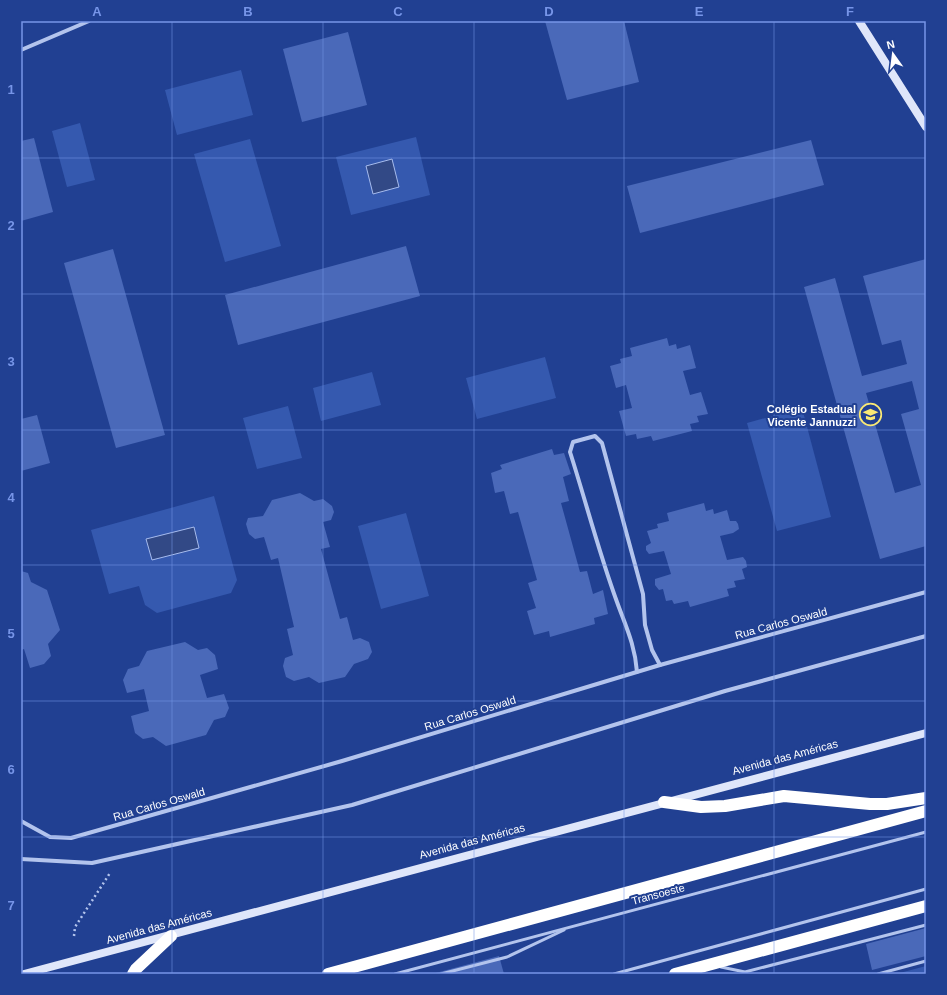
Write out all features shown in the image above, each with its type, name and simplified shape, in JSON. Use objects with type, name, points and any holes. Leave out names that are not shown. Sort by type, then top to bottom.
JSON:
[{"type":"highway","points":[[664,802],[701,807],[725,806],[784,796],[870,804],[887,804],[926,798]]},
{"type":"highway","points":[[328,974],[926,812]]},
{"type":"highway","points":[[675,974],[926,906]]},
{"type":"highway","points":[[133,974],[136,969],[171,936]]},
{"type":"main road","points":[[859,21],[926,127]]},
{"type":"main road","name":"Avenida das Américas","points":[[24,974],[171,936],[664,802],[926,733]]},
{"type":"street","points":[[21,50],[89,21]]},
{"type":"street","points":[[637,672],[636,656],[629,630],[617,603],[570,452],[573,442],[595,436],[602,443],[643,594],[645,626],[652,650],[660,665]]},
{"type":"street","name":"Rua Carlos Oswald","points":[[21,821],[50,837],[72,838],[342,761],[660,665],[926,592]]},
{"type":"street","points":[[21,859],[92,863],[352,805],[725,691],[926,636]]},
{"type":"street","points":[[21,970],[24,974]]},
{"type":"lane","name":"Transoeste","points":[[395,974],[926,832]]},
{"type":"lane","points":[[614,974],[926,889]]},
{"type":"lane","points":[[711,964],[745,972],[926,925]]},
{"type":"lane","points":[[441,974],[507,958],[571,927]]},
{"type":"lane","points":[[878,974],[926,961]]},
{"type":"path","points":[[74,936],[75,927],[119,857]]},
{"type":"shaded area","points":[[241,70],[253,115],[177,135],[165,90]]},
{"type":"shaded area","points":[[80,123],[95,180],[67,187],[52,131]]},
{"type":"shaded area","points":[[416,137],[430,195],[351,215],[336,157]]},
{"type":"shaded area","points":[[250,139],[281,246],[225,262],[194,154]]},
{"type":"shaded area","points":[[392,159],[399,187],[373,194],[366,166]]},
{"type":"shaded area","points":[[545,357],[556,398],[477,419],[466,378]]},
{"type":"shaded area","points":[[372,372],[381,405],[321,421],[313,388]]},
{"type":"shaded area","points":[[288,406],[302,458],[257,469],[243,418]]},
{"type":"shaded area","points":[[802,408],[831,517],[777,531],[747,423]]},
{"type":"shaded area","points":[[214,496],[237,580],[231,593],[157,613],[145,605],[139,586],[109,594],[91,530]]},
{"type":"shaded area","points":[[406,513],[429,596],[381,609],[358,526]]},
{"type":"shaded area","points":[[194,527],[199,548],[152,560],[146,539]]},
{"type":"shaded area","points":[[926,966],[926,973],[896,974]]},
{"type":"building","points":[[545,21],[624,21],[639,82],[567,100]]},
{"type":"building","points":[[348,32],[367,105],[302,122],[283,49]]},
{"type":"building","points":[[34,138],[53,212],[21,221],[21,141]]},
{"type":"building","points":[[811,140],[824,185],[640,233],[627,186]]},
{"type":"building","points":[[406,246],[420,296],[238,345],[225,295]]},
{"type":"building","points":[[113,249],[165,435],[116,448],[64,263]]},
{"type":"building","points":[[926,259],[926,546],[880,559],[804,287],[835,278],[862,376],[907,364],[901,340],[882,345],[863,276]],"holes":[[[912,381],[919,409],[901,414],[921,485],[895,493],[866,393]]]},
{"type":"building","points":[[667,338],[669,346],[676,344],[677,349],[690,345],[696,368],[683,371],[690,395],[701,392],[708,414],[697,416],[699,422],[690,424],[692,431],[653,441],[651,436],[637,439],[636,434],[626,436],[619,411],[632,408],[626,385],[616,388],[610,366],[621,363],[620,359],[632,356],[630,348]]},
{"type":"building","points":[[37,415],[50,463],[21,471],[21,419]]},
{"type":"building","points":[[552,449],[554,455],[564,453],[571,474],[563,477],[569,501],[561,503],[580,572],[587,571],[593,594],[603,590],[608,614],[594,618],[595,624],[550,637],[549,631],[534,635],[527,611],[536,608],[528,583],[537,580],[518,512],[510,514],[504,491],[495,493],[491,473],[502,469],[500,465]]},
{"type":"building","points":[[300,493],[314,501],[323,499],[332,506],[334,512],[331,520],[323,522],[330,547],[321,549],[340,619],[347,617],[353,640],[360,638],[369,642],[372,652],[368,659],[354,664],[345,677],[319,683],[309,677],[294,681],[286,677],[283,666],[285,658],[293,655],[287,629],[294,627],[278,558],[271,560],[264,537],[255,539],[249,534],[246,524],[248,518],[263,516],[272,500]]},
{"type":"building","points":[[704,503],[706,511],[713,509],[714,514],[727,510],[730,521],[736,521],[738,524],[739,529],[733,533],[720,536],[727,560],[743,557],[746,561],[747,567],[742,569],[745,579],[734,581],[736,587],[727,589],[729,596],[690,607],[688,601],[674,604],[672,600],[666,601],[663,589],[659,590],[655,585],[655,579],[671,574],[664,551],[649,554],[646,550],[646,546],[651,543],[647,531],[658,528],[657,524],[669,521],[667,513]]},
{"type":"building","points":[[21,571],[28,573],[31,582],[47,590],[60,630],[48,644],[51,656],[44,664],[30,668],[24,649],[21,650]]},
{"type":"building","points":[[185,642],[198,650],[207,648],[215,655],[218,669],[200,675],[207,698],[224,694],[229,708],[225,717],[214,720],[206,735],[166,746],[153,737],[143,739],[135,733],[131,716],[149,711],[144,689],[127,693],[123,680],[128,669],[139,666],[147,651]]},
{"type":"building","points":[[926,928],[926,956],[872,970],[866,944]]},
{"type":"building","points":[[499,956],[504,974],[432,974]]},
{"type":"place","name":"Colégio Estadual Vicente Jannuzzi","points":[[871,415]]}]
